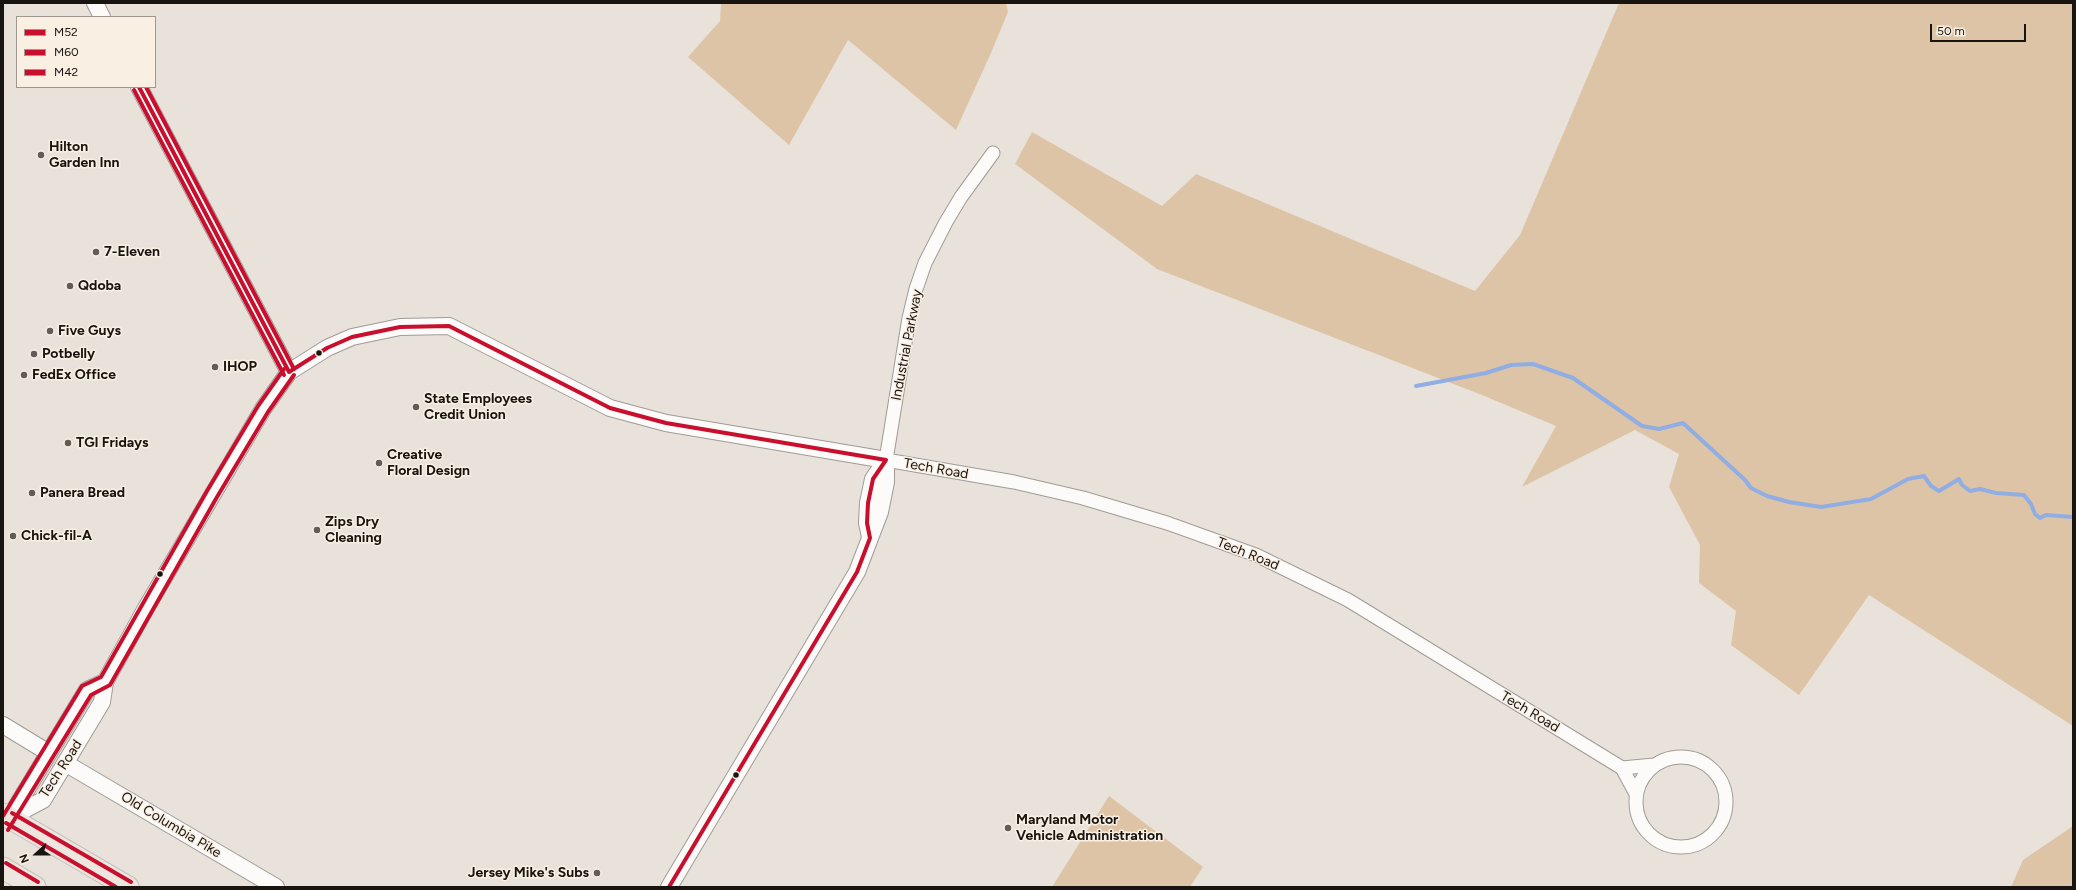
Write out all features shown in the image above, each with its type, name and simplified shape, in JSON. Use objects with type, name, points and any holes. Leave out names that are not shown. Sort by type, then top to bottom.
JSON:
[{"type":"highway","points":[[6,816],[128,887]]},
{"type":"highway","points":[[3,868],[35,887]]},
{"type":"street","points":[[95,3],[102,16]]},
{"type":"street","points":[[140,88],[289,372]]},
{"type":"street","name":"Industrial Parkway","points":[[669,887],[858,572],[870,538],[867,522],[868,503],[873,479],[886,460],[908,326],[916,289],[925,263],[946,222],[961,197],[993,153]]},
{"type":"street","name":"Tech Road","points":[[6,816],[43,800],[102,702],[105,682],[212,494],[263,409],[289,372],[327,348],[352,337],[400,327],[449,326],[610,408],[666,423],[1014,482],[1083,498],[1167,523],[1256,555],[1348,600],[1622,768]]},
{"type":"street","name":"Tech Road","points":[[6,816],[49,753],[87,690],[105,682]]},
{"type":"street","points":[[3,725],[49,753]]},
{"type":"street","points":[[1678,757],[1699,761],[1707,765],[1718,776],[1725,792],[1726,807],[1718,828],[1711,836],[1699,843],[1681,847],[1669,846],[1655,839],[1642,825],[1636,808],[1636,794],[1640,782],[1654,765],[1663,760],[1678,757]]},
{"type":"street","name":"Old Columbia Pike","points":[[65,764],[276,887]]},
{"type":"street","points":[[1636,794],[1622,768],[1654,765]]},
{"type":"shaded area","points":[[721,3],[1006,3],[1008,12],[956,130],[848,40],[789,145],[688,57],[720,21]]},
{"type":"shaded area","points":[[1619,3],[2073,3],[2073,726],[1869,595],[1799,695],[1731,645],[1736,611],[1699,583],[1700,545],[1669,487],[1679,454],[1635,430],[1522,487],[1556,426],[1482,395],[1157,269],[1015,164],[1032,132],[1162,206],[1196,174],[1475,291],[1520,235]]},
{"type":"shaded area","points":[[1109,796],[1203,867],[1190,887],[1052,887]]},
{"type":"shaded area","points":[[2073,826],[2073,887],[2011,887],[2023,860]]},
{"type":"waterway","points":[[1416,386],[1486,373],[1511,365],[1533,364],[1573,378],[1642,426],[1659,429],[1683,423],[1745,480],[1751,488],[1767,496],[1789,502],[1821,507],[1871,499],[1908,479],[1924,476],[1931,486],[1939,491],[1959,479],[1962,485],[1970,491],[1980,489],[1996,493],[2024,495],[2031,504],[2035,514],[2040,518],[2046,515],[2073,517]]},
{"type":"transit line","name":"M52","points":[[140,88],[289,372]]},
{"type":"transit line","name":"M42","points":[[147,88],[294,369]]},
{"type":"transit line","name":"M60","points":[[134,90],[284,375]]},
{"type":"transit line","name":"M52","points":[[289,372],[327,348],[352,337],[400,327],[449,326],[610,408],[666,423],[886,460]]},
{"type":"transit line","name":"M42","points":[[3,816],[82,686],[101,677],[207,491],[258,406],[284,369]]},
{"type":"transit line","name":"M60","points":[[8,830],[91,695],[110,685],[217,497],[268,412],[294,375]]},
{"type":"transit line","name":"M52","points":[[669,887],[857,572],[870,538],[867,523],[868,503],[873,479],[886,460]]},
{"type":"transit line","name":"M42","points":[[12,813],[131,882]]},
{"type":"transit line","name":"M60","points":[[6,823],[116,887]]},
{"type":"transit line","name":"M42","points":[[6,863],[38,882]]},
{"type":"place","name":"Hilton Garden Inn","points":[[41,155]]},
{"type":"place","name":"7-Eleven","points":[[96,252]]},
{"type":"place","name":"Qdoba","points":[[70,286]]},
{"type":"place","name":"Five Guys","points":[[50,331]]},
{"type":"place","name":"Potbelly","points":[[34,354]]},
{"type":"place","name":"IHOP","points":[[215,367]]},
{"type":"place","name":"FedEx Office","points":[[24,375]]},
{"type":"place","name":"State Employees Credit Union","points":[[416,407]]},
{"type":"place","name":"TGI Fridays","points":[[68,443]]},
{"type":"place","name":"Creative Floral Design","points":[[379,463]]},
{"type":"place","name":"Panera Bread","points":[[32,493]]},
{"type":"place","name":"Zips Dry Cleaning","points":[[317,530]]},
{"type":"place","name":"Chick-fil-A","points":[[13,536]]},
{"type":"place","name":"Maryland Motor Vehicle Administration","points":[[1008,828]]},
{"type":"place","name":"Jersey Mike's Subs","points":[[597,873]]}]
